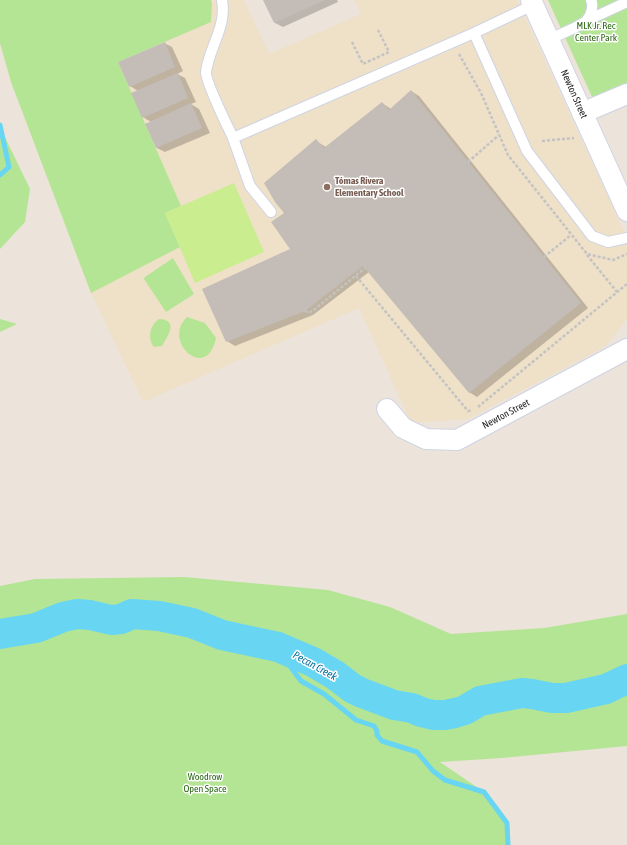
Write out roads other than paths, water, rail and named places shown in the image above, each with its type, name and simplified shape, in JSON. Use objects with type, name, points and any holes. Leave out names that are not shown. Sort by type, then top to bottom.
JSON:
[{"type":"street","name":"Newton Street","points":[[532,3],[627,211]]},
{"type":"street","points":[[582,113],[627,94]]},
{"type":"street","name":"Newton Street","points":[[387,409],[403,428],[426,439],[457,440],[627,349]]},
{"type":"lane","points":[[222,0],[223,7],[220,28],[208,62],[206,74],[233,138],[250,186],[271,212]]},
{"type":"lane","points":[[586,21],[591,13],[591,0]]},
{"type":"lane","points":[[549,40],[627,2]]},
{"type":"lane","points":[[233,138],[474,33],[532,3]]},
{"type":"lane","points":[[474,33],[527,151],[592,236],[608,242],[627,238]]},
{"type":"waterway","points":[[0,125],[9,167],[0,175]]},
{"type":"waterway","name":"Pecan Creek","points":[[0,634],[36,628],[63,617],[77,614],[90,615],[111,620],[121,619],[132,614],[159,616],[192,623],[222,635],[278,647],[313,662],[362,693],[394,705],[412,708],[433,715],[455,713],[465,710],[480,701],[522,693],[552,698],[566,698],[606,689],[627,679]]},
{"type":"waterway","points":[[278,647],[301,681],[324,694],[356,720],[374,726],[377,731],[377,735],[382,741],[417,752],[433,771],[445,780],[484,792],[507,823],[508,845]]},
{"type":"place","name":"Tómas Rivera Elementary School","points":[[327,187]]},
{"type":"park label","name":"MLK Jr. Rec Center Park","points":[[596,32]]},
{"type":"park label","name":"Woodrow Open Space","points":[[205,782]]}]
